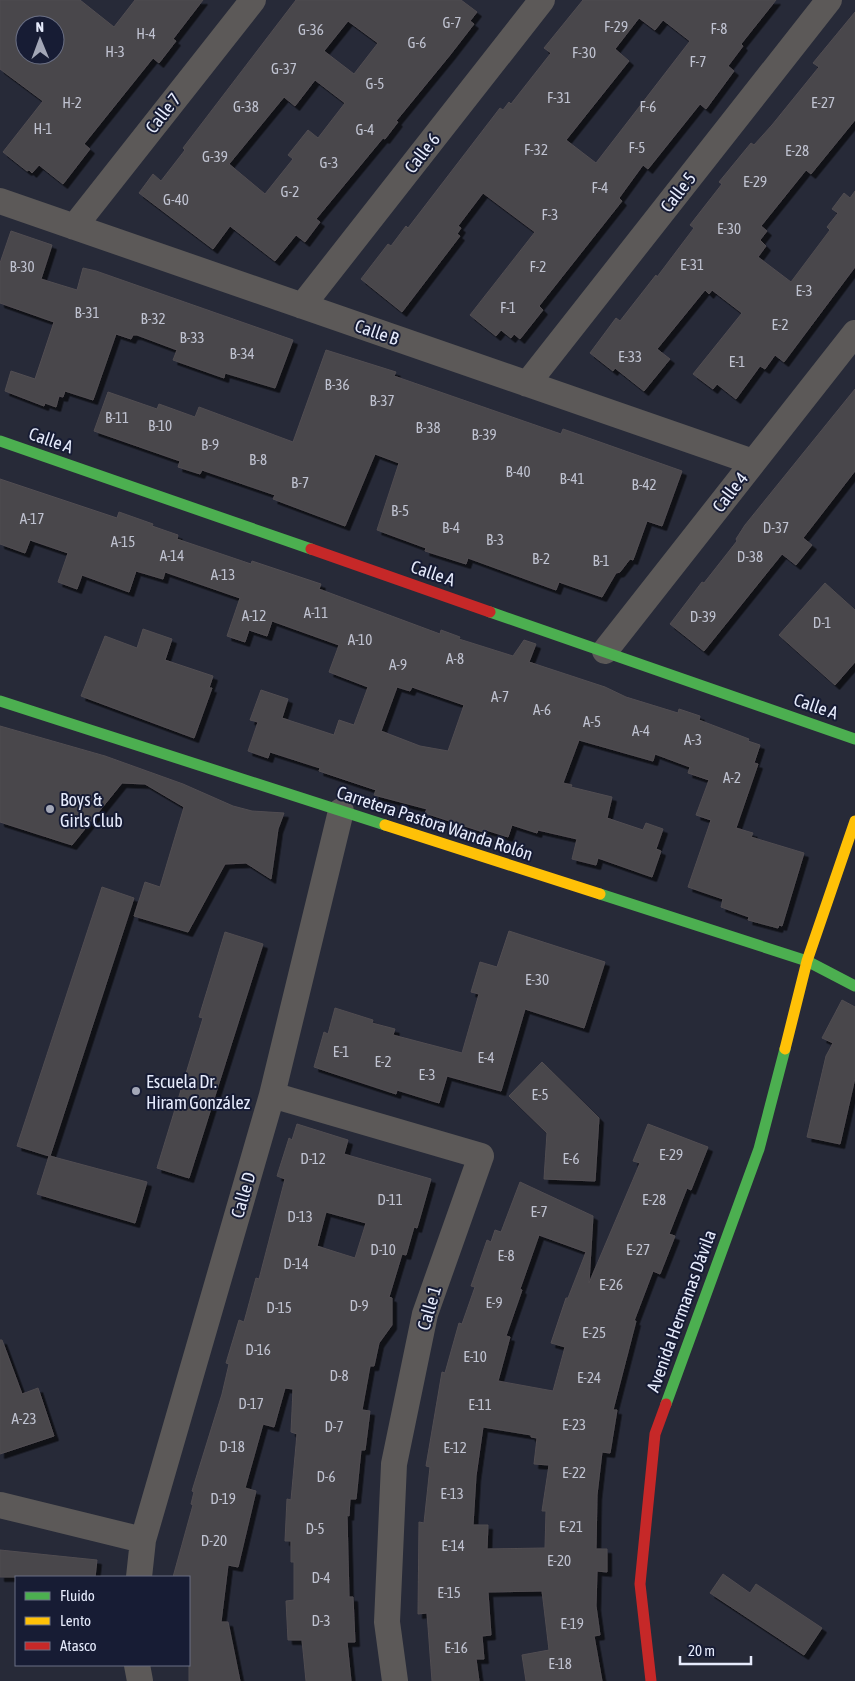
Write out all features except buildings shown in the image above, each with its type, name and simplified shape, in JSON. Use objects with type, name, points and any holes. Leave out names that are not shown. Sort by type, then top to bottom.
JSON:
[{"type":"street","name":"Calle 7","points":[[74,227],[253,0]]},
{"type":"street","name":"Calle 6","points":[[302,306],[542,0]]},
{"type":"street","name":"Calle 5","points":[[527,384],[829,0]]},
{"type":"street","name":"Calle B","points":[[0,201],[753,462]]},
{"type":"street","name":"Calle 4","points":[[605,651],[855,332]]},
{"type":"street","name":"Calle A","points":[[0,441],[855,738]]},
{"type":"street","name":"Carretera Pastora Wanda Rolón","points":[[0,702],[807,961],[855,986]]},
{"type":"street","name":"Calle D","points":[[139,1576],[143,1540],[272,1095],[341,811]]},
{"type":"street","name":"Avenida Hermanas Dávila","points":[[651,1681],[640,1584],[654,1434],[759,1149],[807,961],[855,821]]},
{"type":"street","name":"Calle 1","points":[[272,1095],[481,1156],[425,1314],[394,1464],[387,1622],[395,1681]]},
{"type":"street","points":[[0,1505],[143,1540]]},
{"type":"street","points":[[137,1666],[140,1681]]},
{"type":"traffic: fast","points":[[0,441],[311,549]]},
{"type":"traffic: fast","points":[[490,612],[855,739]]},
{"type":"traffic: fast","points":[[0,701],[385,825]]},
{"type":"traffic: fast","points":[[600,894],[807,961],[855,986]]},
{"type":"traffic: fast","points":[[666,1404],[759,1149],[785,1049]]},
{"type":"traffic: slow","points":[[785,1049],[807,961],[855,821]]},
{"type":"traffic: slow","points":[[385,825],[600,894]]},
{"type":"traffic: jam","points":[[311,549],[490,612]]},
{"type":"traffic: jam","points":[[651,1681],[640,1584],[655,1434],[666,1404]]},
{"type":"place","name":"Boys & Girls Club","points":[[50,809]]},
{"type":"place","name":"Escuela Dr. Hiram González","points":[[136,1091]]}]
